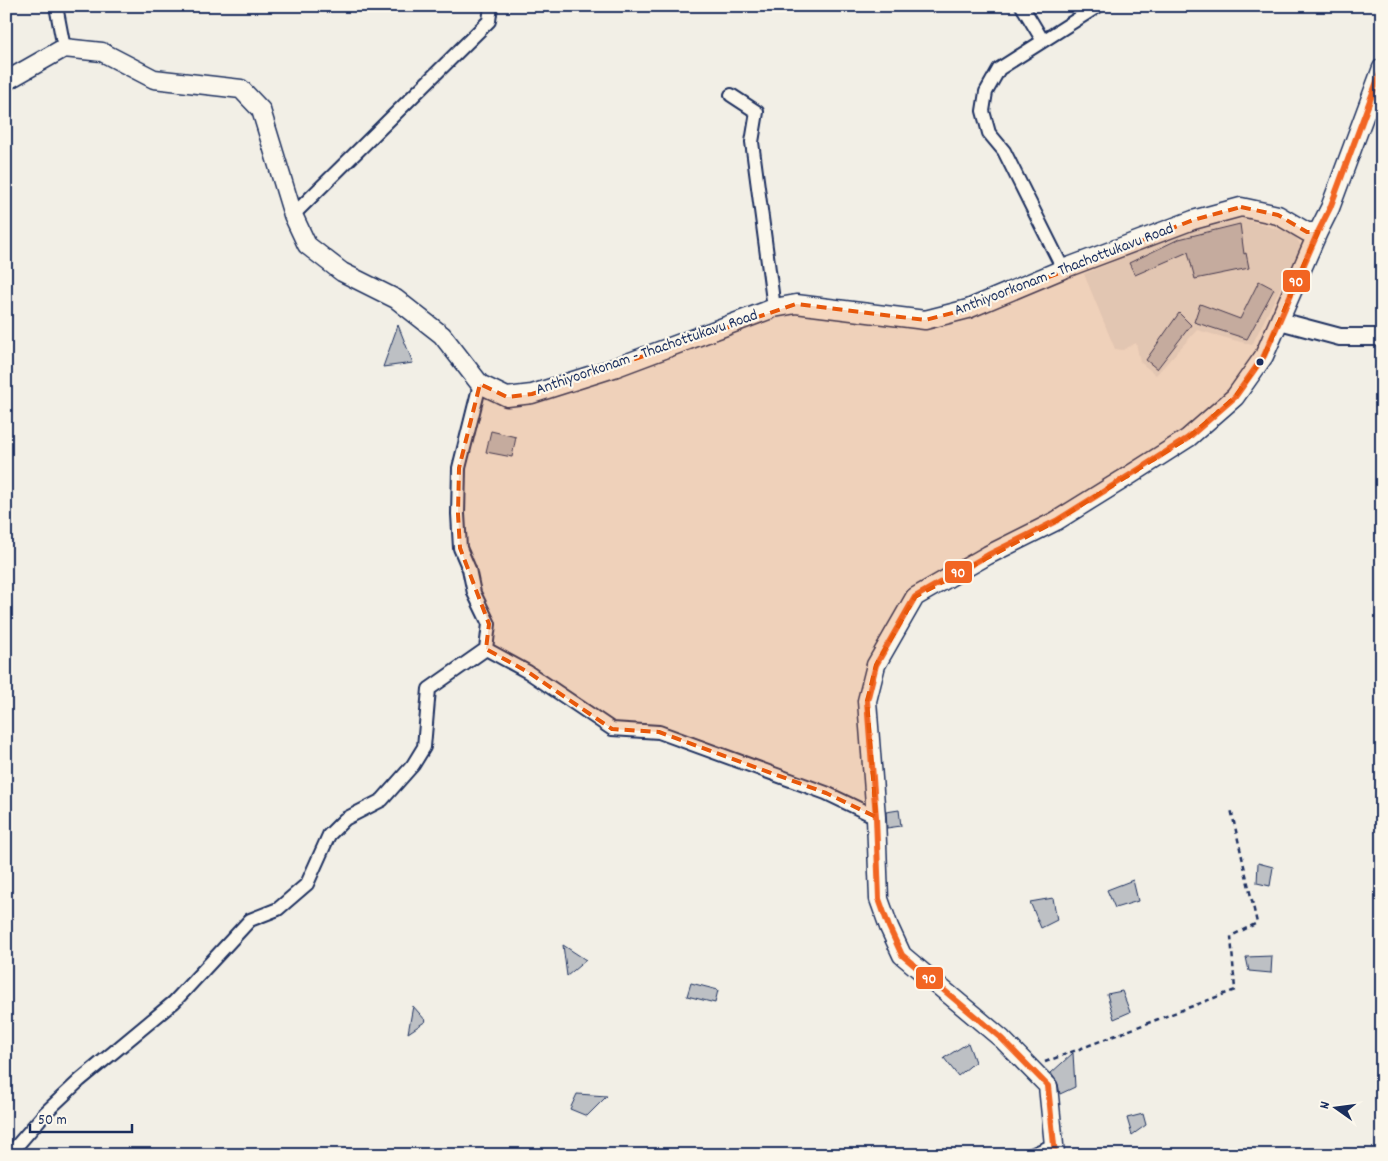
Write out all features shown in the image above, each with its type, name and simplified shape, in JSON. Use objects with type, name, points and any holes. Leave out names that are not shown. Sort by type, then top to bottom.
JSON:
[{"type":"main road","points":[[6,81],[64,48]]},
{"type":"main road","name":"Anthiyoorkonam - Thachottukavu Road","points":[[64,48],[102,52],[154,79],[241,88],[261,110],[293,215],[307,245],[342,272],[396,299],[442,335],[480,384],[507,397],[532,394],[614,368],[774,308],[796,304],[925,320],[968,309],[1063,269],[1193,220],[1241,207],[1278,215],[1307,232],[1318,232]]},
{"type":"main road","points":[[1055,1150],[1048,1086],[1002,1039],[902,956],[880,899],[867,701],[876,665],[915,597],[988,555],[1056,522],[1188,438],[1235,397],[1264,356],[1280,321],[1330,208],[1382,68]]},
{"type":"street","points":[[56,6],[64,48]]},
{"type":"street","points":[[293,215],[489,21],[491,6]]},
{"type":"street","points":[[1022,6],[1043,41]]},
{"type":"street","points":[[1063,269],[1004,151],[989,133],[983,111],[986,92],[999,69],[1098,6]]},
{"type":"street","points":[[731,95],[757,112],[752,142],[774,308]]},
{"type":"street","points":[[1280,321],[1340,337],[1382,337]]},
{"type":"street","points":[[9,1155],[46,1112],[80,1080],[174,1002],[250,920],[278,909],[307,884],[329,836],[345,819],[382,800],[413,765],[424,747],[429,689],[486,649],[489,624],[474,593],[469,569],[460,548],[458,514],[459,468],[480,384]]},
{"type":"street","points":[[486,649],[528,672],[612,729],[659,732],[826,793],[876,817]]},
{"type":"street","points":[[1031,1155],[1055,1150]]},
{"type":"path","points":[[1039,1064],[1235,990],[1231,936],[1257,923],[1231,809]]},
{"type":"highlighted area","points":[[1241,207],[1278,215],[1307,232],[1318,232],[1264,356],[1235,397],[1188,438],[1056,521],[915,597],[876,665],[867,701],[876,817],[826,793],[659,732],[612,729],[528,672],[486,649],[489,624],[460,548],[458,514],[459,468],[480,384],[507,397],[532,394],[796,304],[925,320],[968,309],[1193,220]]},
{"type":"shaded area","points":[[1243,219],[1294,234],[1301,246],[1252,345],[1197,330],[1156,375],[1140,362],[1136,343],[1123,350],[1115,349],[1084,274],[1180,234]]},
{"type":"building","points":[[1240,224],[1244,254],[1246,253],[1249,268],[1195,279],[1188,252],[1135,275],[1129,263],[1179,239]]},
{"type":"building","points":[[1259,281],[1274,289],[1247,339],[1194,322],[1200,304],[1240,319]]},
{"type":"building","points":[[1179,313],[1191,325],[1157,369],[1146,360]]},
{"type":"building","points":[[398,325],[413,363],[383,367]]},
{"type":"building","points":[[491,431],[516,437],[512,457],[486,452]]},
{"type":"building","points":[[899,810],[901,826],[887,828],[886,812]]},
{"type":"building","points":[[1258,863],[1273,867],[1270,886],[1257,883]]},
{"type":"building","points":[[1133,880],[1138,901],[1115,908],[1107,890]]},
{"type":"building","points":[[1053,898],[1057,920],[1041,928],[1030,902]]},
{"type":"building","points":[[563,945],[586,960],[567,976]]},
{"type":"building","points":[[1272,956],[1271,973],[1249,971],[1246,957]]},
{"type":"building","points":[[691,983],[718,990],[715,1003],[687,996]]},
{"type":"building","points":[[1122,991],[1130,1012],[1114,1019],[1107,994]]},
{"type":"building","points":[[413,1006],[426,1021],[408,1033]]},
{"type":"building","points":[[968,1043],[975,1062],[958,1076],[944,1058]]},
{"type":"building","points":[[1073,1053],[1075,1087],[1060,1094],[1058,1084],[1051,1073]]},
{"type":"building","points":[[577,1094],[607,1096],[587,1116],[570,1109]]},
{"type":"building","points":[[1143,1114],[1146,1125],[1132,1135],[1127,1118]]},
{"type":"transit line","name":"90","points":[[1055,1155],[1048,1086],[1002,1039],[902,955],[889,927],[879,899],[876,817],[867,701],[876,665],[915,597],[988,555],[1056,521],[1130,475],[1188,438],[1235,397],[1264,356],[1330,208],[1382,68]]}]
